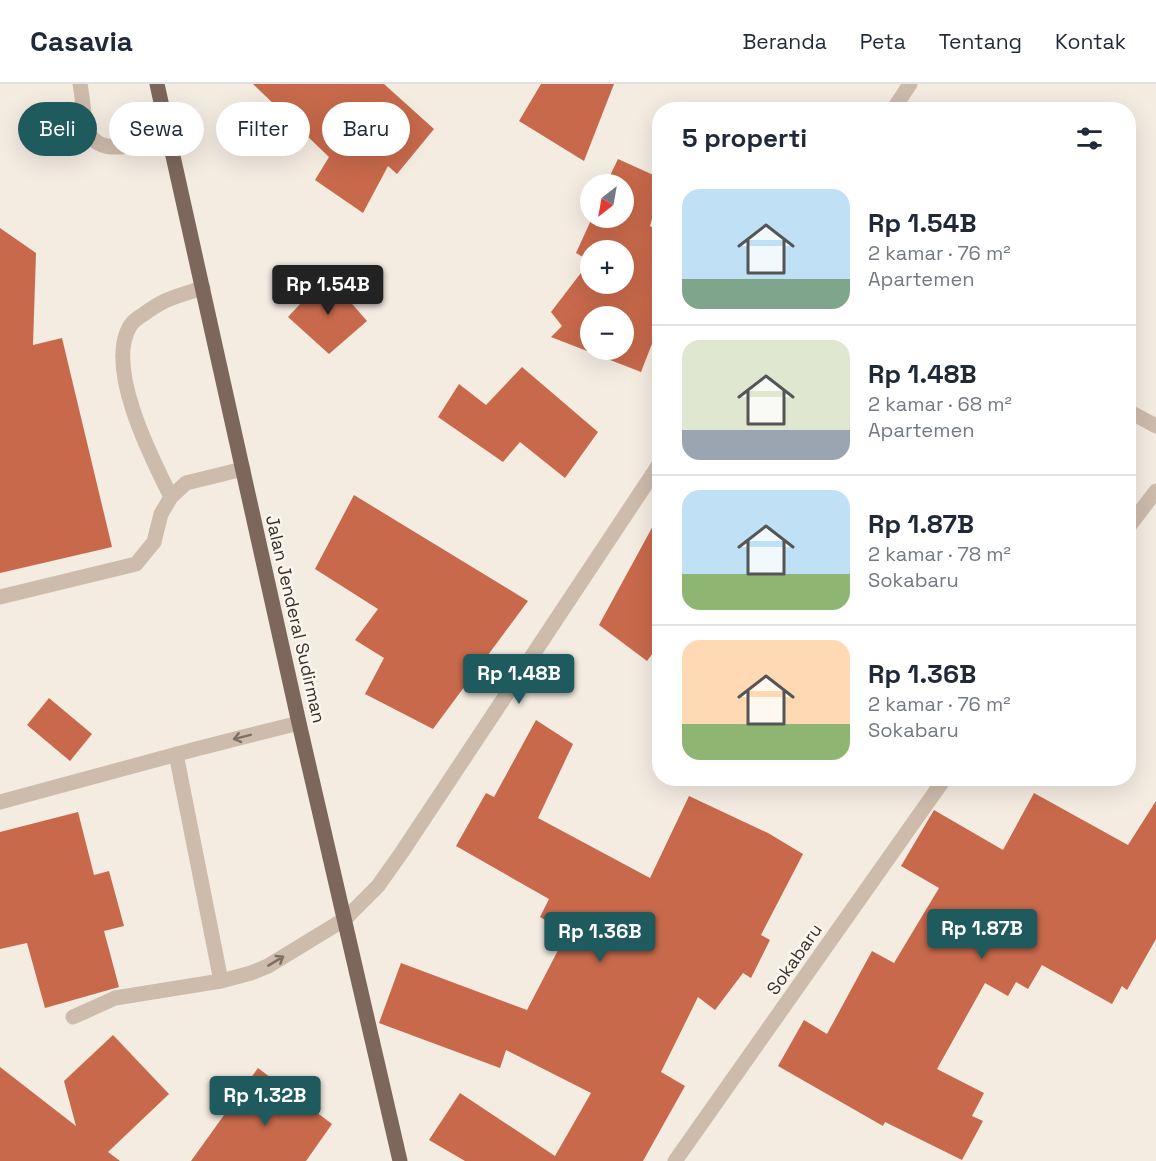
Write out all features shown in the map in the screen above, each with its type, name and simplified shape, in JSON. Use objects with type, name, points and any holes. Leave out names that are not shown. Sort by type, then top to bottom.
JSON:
[{"type":"main road","name":"Jalan Jenderal Sudirman","points":[[157,84],[161,102]]},
{"type":"main road","name":"Jalan Jenderal Sudirman","points":[[174,156],[299,723],[400,1161]]},
{"type":"street","points":[[80,84],[89,132],[97,143],[109,148]]},
{"type":"street","points":[[898,102],[910,84]]},
{"type":"street","points":[[171,497],[144,442],[125,381],[122,344],[131,324],[161,301],[203,288]]},
{"type":"street","points":[[1136,415],[1156,426]]},
{"type":"street","points":[[0,597],[136,564],[154,542],[161,514],[171,497],[186,483],[243,469]]},
{"type":"street","points":[[73,1017],[114,998],[221,981],[251,973],[268,966],[345,919],[378,886],[390,869],[652,475]]},
{"type":"street","points":[[1136,517],[1156,491]]},
{"type":"street","points":[[0,802],[299,723]]},
{"type":"street","points":[[176,754],[221,981]]},
{"type":"street","name":"Sokabaru","points":[[675,1161],[939,786]]},
{"type":"building","points":[[253,84],[384,84],[404,102],[322,102],[322,150],[310,139],[310,102],[272,102]]},
{"type":"building","points":[[541,84],[614,84],[584,161],[519,121]]},
{"type":"building","points":[[410,107],[434,129],[397,174],[388,166],[363,213],[315,180],[329,157],[410,156]]},
{"type":"building","points":[[618,159],[652,174],[650,226],[652,227],[652,344],[641,372],[610,360],[634,360],[634,306],[580,306],[580,348],[551,337],[562,326],[551,312],[580,274],[580,294],[634,294],[634,240],[582,240],[587,228],[634,228],[634,174],[611,174]]},
{"type":"building","points":[[0,228],[36,253],[33,345],[62,338],[112,547],[0,573]]},
{"type":"building","points":[[327,275],[367,321],[329,354],[288,317]]},
{"type":"building","points":[[522,367],[598,432],[565,478],[520,442],[503,462],[438,417],[459,384],[486,405]]},
{"type":"building","points":[[354,495],[528,601],[433,729],[365,694],[384,658],[355,640],[378,609],[315,569]]},
{"type":"building","points":[[652,528],[652,654],[647,661],[599,625]]},
{"type":"building","points":[[49,698],[92,734],[70,761],[27,725]]},
{"type":"building","points":[[536,720],[573,744],[538,818],[650,878],[689,796],[768,833],[803,854],[761,935],[770,940],[751,978],[743,973],[715,1010],[698,997],[661,1072],[685,1086],[643,1161],[465,1161],[429,1140],[460,1093],[555,1156],[591,1093],[506,1050],[500,1068],[379,1023],[401,963],[527,1010],[567,933],[540,917],[549,899],[456,846],[486,793],[494,797]]},
{"type":"building","points":[[1034,793],[1128,845],[1156,801],[1156,939],[1127,990],[1122,986],[1112,1004],[1042,965],[1028,989],[1016,982],[1008,996],[985,983],[937,1069],[984,1093],[972,1116],[983,1121],[962,1160],[885,1122],[883,1126],[778,1066],[804,1020],[827,1034],[872,951],[894,963],[939,888],[901,866],[934,810],[1003,850]]},
{"type":"building","points":[[78,812],[94,875],[109,871],[124,926],[104,931],[119,987],[45,1008],[27,943],[0,949],[0,832]]},
{"type":"building","points":[[113,1035],[169,1094],[108,1152],[120,1161],[0,1161],[0,1067],[76,1126],[64,1081]]},
{"type":"building","points":[[258,1068],[332,1124],[306,1161],[191,1161]]}]
